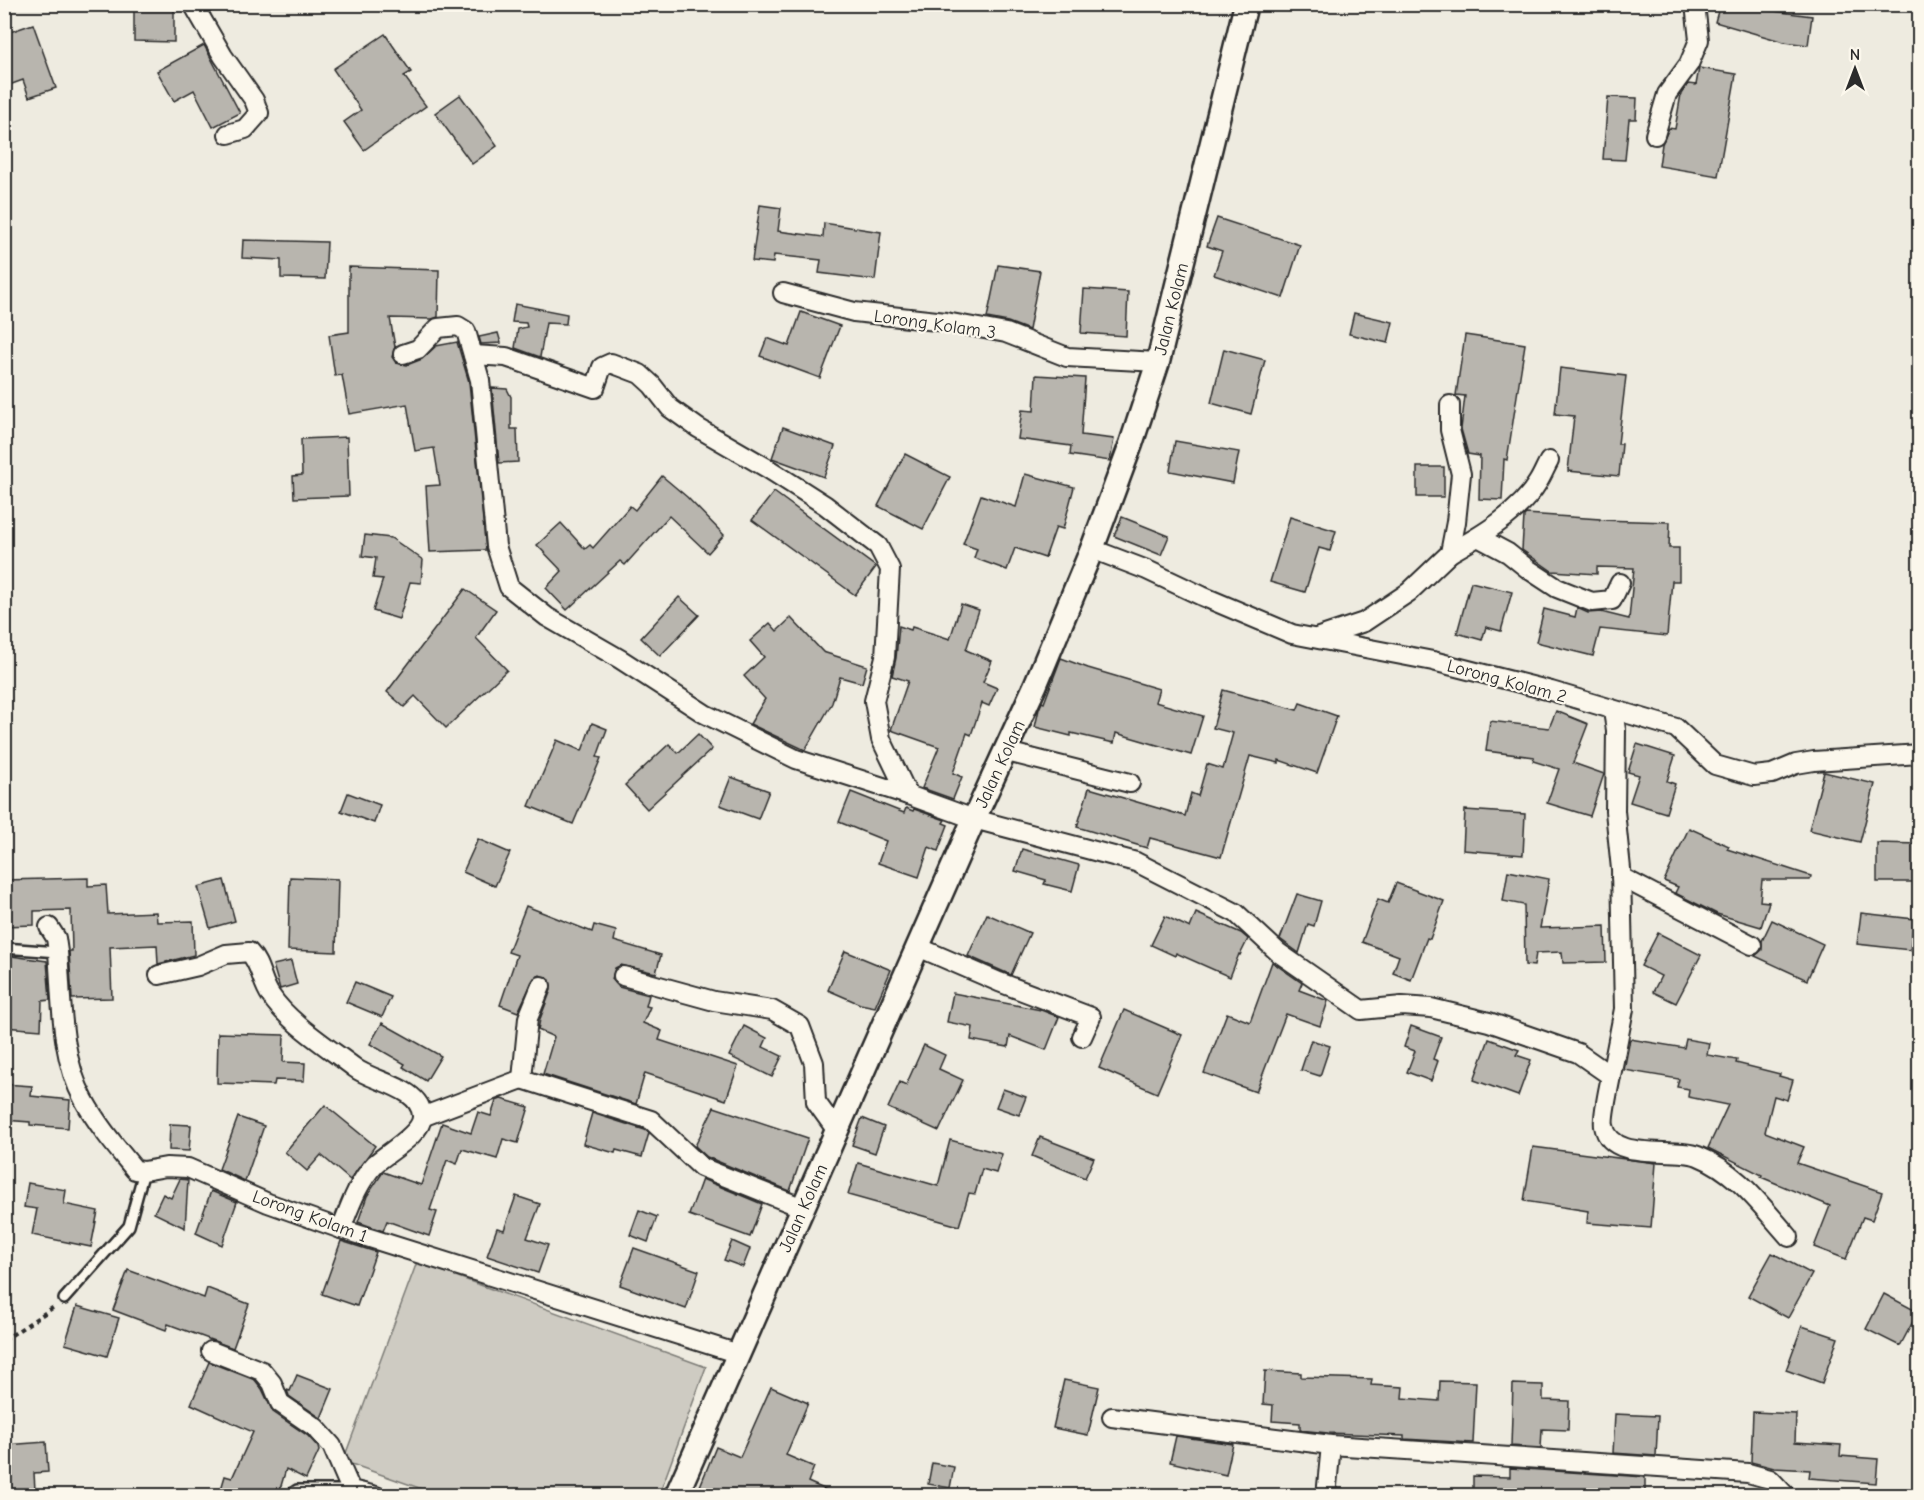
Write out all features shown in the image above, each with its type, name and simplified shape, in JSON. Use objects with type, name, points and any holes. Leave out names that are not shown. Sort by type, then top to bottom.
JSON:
[{"type":"street","points":[[193,4],[223,56],[254,100],[259,113],[245,129],[228,134]]},
{"type":"street","name":"Jalan Kolam","points":[[676,1496],[974,819],[1007,752],[1092,549],[1131,444],[1158,362],[1246,4]]},
{"type":"street","points":[[1655,135],[1666,94],[1689,64],[1699,40],[1695,4]]},
{"type":"street","name":"Lorong Kolam 3","points":[[783,293],[854,312],[946,322],[1006,333],[1067,357],[1158,362]]},
{"type":"street","points":[[403,354],[418,350],[438,328],[458,326],[466,331],[480,380],[496,546],[509,587],[548,617],[620,659],[705,714],[796,759],[974,819],[1136,862],[1236,913],[1279,953],[1361,1010],[1402,1006],[1431,1008],[1489,1022],[1578,1053],[1611,1076]]},
{"type":"street","points":[[473,355],[506,357],[595,388],[602,367],[611,363],[640,375],[652,385],[670,408],[688,421],[825,506],[878,546],[890,569],[885,657],[874,701],[881,739],[908,795]]},
{"type":"street","points":[[1450,405],[1450,430],[1461,474],[1450,553]]},
{"type":"street","points":[[1314,639],[1364,622],[1409,592],[1450,553],[1478,537],[1516,507],[1538,484],[1549,461]]},
{"type":"street","points":[[1478,537],[1508,553],[1557,588],[1592,602],[1612,600],[1620,583]]},
{"type":"street","name":"Lorong Kolam 2","points":[[1092,549],[1147,570],[1202,597],[1292,634],[1433,661],[1551,691],[1676,728],[1714,765],[1754,776],[1772,774],[1796,764],[1815,761],[1920,754]]},
{"type":"street","points":[[1613,711],[1616,730],[1615,811],[1621,877],[1624,1009],[1604,1126],[1612,1142],[1625,1149],[1696,1155],[1739,1180],[1789,1238]]},
{"type":"street","points":[[1007,752],[1130,783]]},
{"type":"street","points":[[1621,877],[1752,945]]},
{"type":"street","points":[[49,927],[56,938],[58,952],[65,1041],[83,1099],[104,1133],[135,1170],[144,1172]]},
{"type":"street","points":[[918,947],[999,982],[1091,1017],[1082,1037]]},
{"type":"street","points":[[159,975],[198,966],[226,954],[249,952],[256,959],[270,996],[293,1021],[363,1074],[394,1085],[417,1100],[422,1117],[418,1129],[375,1165],[359,1186],[340,1229]]},
{"type":"street","points":[[623,976],[714,1001],[772,1010],[801,1026],[814,1063],[816,1102],[837,1131]]},
{"type":"street","points":[[522,1079],[528,1018],[541,986]]},
{"type":"street","points":[[422,1117],[522,1079],[651,1120],[701,1167],[803,1208]]},
{"type":"street","name":"Lorong Kolam 1","points":[[144,1172],[166,1167],[188,1168],[268,1203],[340,1229],[739,1354]]},
{"type":"street","points":[[212,1351],[262,1371],[272,1383],[280,1402],[316,1428],[332,1446],[351,1490],[376,1496]]},
{"type":"street","points":[[1112,1417],[1330,1445],[1748,1473],[1770,1479],[1786,1496]]},
{"type":"street","points":[[1326,1496],[1330,1445]]},
{"type":"lane","points":[[4,948],[58,952]]},
{"type":"lane","points":[[64,1299],[129,1226],[144,1172]]},
{"type":"lane","points":[[288,1496],[297,1490],[351,1490]]},
{"type":"path","points":[[4,1340],[64,1299]]},
{"type":"shaded area","points":[[417,1262],[706,1367],[659,1495],[439,1495],[343,1461]]},
{"type":"building","points":[[134,4],[174,4],[174,42],[134,41]]},
{"type":"building","points":[[1720,4],[1767,4],[1766,10],[1812,16],[1808,45],[1784,42],[1715,22]]},
{"type":"building","points":[[33,24],[56,88],[29,97],[23,80],[4,87],[4,34]]},
{"type":"building","points":[[385,34],[411,72],[404,76],[426,106],[364,150],[344,122],[361,110],[333,69]]},
{"type":"building","points":[[204,45],[240,113],[213,127],[194,90],[174,101],[157,71]]},
{"type":"building","points":[[1699,68],[1736,74],[1718,176],[1659,166],[1662,144],[1669,128],[1675,129],[1681,94],[1688,84],[1696,85]]},
{"type":"building","points":[[460,95],[497,146],[472,164],[435,113]]},
{"type":"building","points":[[1608,97],[1637,98],[1636,119],[1629,119],[1625,160],[1603,159]]},
{"type":"building","points":[[760,205],[781,208],[778,231],[823,237],[824,223],[881,232],[875,280],[819,273],[821,260],[774,255],[773,263],[752,261]]},
{"type":"building","points":[[1217,218],[1300,245],[1283,298],[1214,275],[1222,251],[1207,246]]},
{"type":"building","points":[[243,240],[327,242],[325,279],[281,278],[281,260],[242,258]]},
{"type":"building","points":[[998,265],[1040,271],[1029,330],[1008,322],[987,318]]},
{"type":"building","points":[[349,267],[439,270],[438,317],[432,319],[390,318],[395,347],[392,357],[396,363],[407,365],[422,359],[436,346],[457,342],[469,382],[486,550],[430,552],[426,486],[440,485],[434,448],[415,451],[407,404],[349,414],[342,375],[335,376],[329,335],[349,332]]},
{"type":"building","points":[[1084,289],[1128,292],[1126,336],[1081,333]]},
{"type":"building","points":[[515,304],[567,314],[566,324],[546,323],[540,357],[515,348],[518,329],[527,327],[526,323],[512,322]]},
{"type":"building","points":[[801,312],[840,326],[820,378],[760,356],[767,338],[789,346]]},
{"type":"building","points":[[1354,313],[1393,322],[1388,343],[1349,334]]},
{"type":"building","points":[[498,333],[501,343],[481,344],[479,337]]},
{"type":"building","points":[[1465,335],[1525,344],[1507,460],[1504,459],[1502,500],[1479,499],[1480,456],[1468,454],[1461,429],[1465,396],[1456,395]]},
{"type":"building","points":[[1224,349],[1265,360],[1251,414],[1211,403]]},
{"type":"building","points":[[1560,368],[1626,376],[1618,444],[1622,444],[1619,476],[1568,471],[1574,416],[1555,414]]},
{"type":"building","points":[[1036,375],[1085,378],[1081,435],[1114,439],[1110,461],[1070,455],[1071,446],[1018,439],[1022,410],[1034,411]]},
{"type":"building","points":[[492,388],[507,389],[511,397],[511,429],[517,429],[518,462],[499,463]]},
{"type":"building","points":[[783,427],[835,446],[824,477],[772,458]]},
{"type":"building","points":[[347,437],[349,496],[294,498],[293,476],[302,475],[301,439]]},
{"type":"building","points":[[1175,441],[1239,452],[1233,483],[1170,471]]},
{"type":"building","points":[[905,454],[950,477],[923,529],[878,506]]},
{"type":"building","points":[[1417,467],[1444,467],[1444,497],[1417,497]]},
{"type":"building","points":[[1025,474],[1074,487],[1063,529],[1056,527],[1045,558],[1015,548],[1007,570],[974,558],[977,549],[963,544],[981,495],[1016,507]]},
{"type":"building","points":[[662,476],[687,497],[724,535],[708,553],[669,516],[625,565],[620,561],[567,610],[546,588],[562,571],[537,545],[561,523],[585,549],[590,545],[593,548],[630,506],[635,510]]},
{"type":"building","points":[[774,492],[876,567],[855,595],[752,520]]},
{"type":"building","points":[[1526,514],[1600,520],[1670,522],[1669,548],[1679,548],[1679,581],[1672,581],[1667,636],[1600,629],[1593,656],[1536,642],[1544,609],[1575,617],[1577,608],[1588,613],[1601,612],[1629,619],[1634,568],[1597,567],[1597,574],[1552,571],[1522,550]]},
{"type":"building","points":[[1122,517],[1169,536],[1161,555],[1114,536]]},
{"type":"building","points":[[1290,517],[1336,531],[1330,551],[1319,548],[1305,592],[1270,582]]},
{"type":"building","points":[[365,535],[391,538],[423,560],[421,583],[410,582],[399,619],[373,611],[383,579],[373,578],[376,558],[362,556]]},
{"type":"building","points":[[1471,582],[1512,592],[1501,631],[1486,627],[1482,640],[1457,633]]},
{"type":"building","points":[[465,589],[496,610],[476,638],[507,670],[446,728],[415,696],[404,707],[387,692]]},
{"type":"building","points":[[679,597],[699,615],[660,656],[641,638]]},
{"type":"building","points":[[961,604],[979,610],[966,650],[992,661],[983,682],[997,688],[989,706],[982,703],[971,735],[967,733],[953,773],[962,777],[953,799],[922,788],[939,747],[891,730],[908,681],[892,676],[899,626],[911,630],[912,627],[950,639]]},
{"type":"building","points":[[791,618],[823,652],[867,666],[862,683],[840,677],[832,703],[805,750],[750,724],[765,699],[744,676],[764,657],[750,641],[770,623],[777,631]]},
{"type":"building","points":[[1061,658],[1159,689],[1155,702],[1203,716],[1191,755],[1116,733],[1114,743],[1035,727],[1039,709],[1042,702],[1044,703]]},
{"type":"building","points":[[1223,690],[1297,710],[1300,703],[1337,716],[1317,773],[1279,760],[1279,763],[1250,756],[1221,857],[1150,838],[1147,848],[1077,827],[1089,788],[1185,816],[1191,793],[1198,796],[1207,764],[1223,769],[1233,733],[1213,728]]},
{"type":"building","points":[[1556,711],[1588,724],[1573,763],[1604,774],[1590,816],[1547,803],[1559,769],[1533,761],[1534,757],[1486,751],[1490,721],[1549,728]]},
{"type":"building","points":[[592,723],[607,729],[597,757],[601,758],[573,824],[529,806],[557,740],[582,751]]},
{"type":"building","points":[[698,734],[712,749],[647,809],[625,785],[669,744],[678,753]]},
{"type":"building","points":[[1637,744],[1675,756],[1667,781],[1675,784],[1666,813],[1630,802],[1639,775],[1628,772]]},
{"type":"building","points":[[1824,772],[1875,784],[1860,842],[1809,830]]},
{"type":"building","points":[[731,777],[769,791],[758,819],[720,805]]},
{"type":"building","points":[[851,792],[904,813],[906,808],[913,811],[914,809],[945,820],[943,823],[948,825],[938,851],[929,847],[919,877],[878,863],[886,841],[839,822]]},
{"type":"building","points":[[348,793],[380,805],[374,823],[341,811]]},
{"type":"building","points":[[1465,810],[1525,814],[1523,855],[1463,850]]},
{"type":"building","points":[[1689,828],[1729,846],[1727,849],[1811,876],[1810,880],[1762,880],[1760,901],[1769,902],[1761,927],[1717,914],[1675,893],[1678,887],[1664,881]]},
{"type":"building","points":[[478,839],[510,853],[495,886],[463,872]]},
{"type":"building","points":[[1877,843],[1920,844],[1917,882],[1877,882]]},
{"type":"building","points":[[1022,849],[1079,865],[1072,891],[1044,884],[1046,880],[1015,871]]},
{"type":"building","points":[[1508,871],[1549,879],[1540,928],[1605,926],[1606,962],[1563,963],[1562,952],[1536,953],[1534,966],[1525,965],[1524,905],[1503,901]]},
{"type":"building","points":[[290,877],[338,879],[336,952],[288,950]]},
{"type":"building","points":[[88,878],[88,886],[106,885],[108,914],[156,912],[157,922],[193,921],[194,955],[158,964],[157,945],[110,947],[112,998],[72,999],[69,951],[72,951],[71,910],[34,911],[34,925],[4,926],[4,880]]},
{"type":"building","points":[[224,880],[235,921],[210,928],[198,887]]},
{"type":"building","points":[[1396,883],[1444,901],[1411,980],[1393,973],[1399,956],[1362,942],[1378,899],[1388,903]]},
{"type":"building","points":[[1297,894],[1321,901],[1314,926],[1308,924],[1299,953],[1280,939]]},
{"type":"building","points":[[526,906],[592,932],[594,925],[616,931],[614,941],[661,955],[656,973],[621,965],[615,968],[612,979],[619,987],[649,995],[646,1006],[650,1007],[643,1023],[662,1031],[659,1040],[738,1066],[726,1100],[645,1073],[636,1104],[543,1074],[554,1037],[538,1030],[551,990],[550,980],[540,975],[534,978],[518,1012],[500,1005],[517,955],[508,952]]},
{"type":"building","points":[[1196,913],[1241,933],[1248,939],[1230,977],[1176,953],[1175,956],[1151,945],[1165,916],[1190,928]]},
{"type":"building","points":[[1861,913],[1914,919],[1910,950],[1857,944]]},
{"type":"building","points":[[987,914],[1030,933],[1011,975],[968,956]]},
{"type":"building","points":[[1772,920],[1823,944],[1807,980],[1755,956],[1762,950],[1762,941]]},
{"type":"building","points":[[1658,933],[1701,955],[1676,1003],[1653,992],[1661,976],[1641,966]]},
{"type":"building","points":[[845,951],[891,970],[875,1007],[860,1004],[828,990]]},
{"type":"building","points":[[4,955],[47,961],[50,1000],[42,1001],[41,1030],[4,1027]]},
{"type":"building","points":[[291,961],[297,984],[280,989],[273,965]]},
{"type":"building","points":[[1272,962],[1302,983],[1299,990],[1328,1001],[1320,1026],[1286,1014],[1256,1092],[1204,1073],[1227,1013],[1250,1022]]},
{"type":"building","points":[[355,982],[391,997],[382,1017],[346,1002]]},
{"type":"building","points":[[953,993],[1041,1010],[1059,1017],[1046,1050],[1010,1036],[1008,1047],[971,1040],[973,1027],[947,1022]]},
{"type":"building","points":[[1124,1010],[1182,1035],[1157,1093],[1099,1068]]},
{"type":"building","points":[[382,1023],[441,1056],[426,1081],[403,1067],[405,1064],[370,1044]]},
{"type":"building","points":[[744,1026],[767,1038],[763,1047],[782,1056],[772,1077],[729,1056]]},
{"type":"building","points":[[1411,1026],[1441,1037],[1433,1059],[1438,1061],[1431,1081],[1407,1072],[1415,1051],[1404,1047]]},
{"type":"building","points":[[218,1033],[284,1035],[283,1062],[305,1063],[304,1081],[275,1080],[274,1085],[217,1083]]},
{"type":"building","points":[[1489,1039],[1519,1050],[1516,1055],[1531,1060],[1518,1096],[1474,1080]]},
{"type":"building","points":[[1630,1039],[1684,1048],[1686,1039],[1709,1043],[1707,1055],[1737,1060],[1736,1063],[1780,1074],[1779,1076],[1793,1080],[1787,1100],[1774,1096],[1765,1132],[1804,1147],[1797,1163],[1882,1192],[1872,1220],[1863,1217],[1846,1259],[1814,1247],[1830,1206],[1761,1177],[1762,1175],[1708,1148],[1728,1105],[1688,1097],[1689,1089],[1677,1087],[1679,1079],[1624,1070]]},
{"type":"building","points":[[1311,1040],[1330,1046],[1320,1076],[1301,1070]]},
{"type":"building","points":[[924,1045],[945,1055],[939,1069],[963,1080],[939,1131],[888,1108],[900,1082],[906,1085]]},
{"type":"building","points":[[4,1084],[32,1086],[31,1096],[70,1100],[68,1128],[4,1120]]},
{"type":"building","points":[[1003,1089],[1026,1097],[1019,1115],[996,1107]]},
{"type":"building","points":[[501,1099],[529,1107],[518,1143],[503,1139],[497,1159],[462,1149],[457,1164],[447,1160],[430,1210],[437,1212],[429,1236],[387,1221],[383,1231],[358,1222],[367,1196],[383,1172],[421,1185],[442,1123],[471,1133],[478,1112],[491,1116],[496,1101]]},
{"type":"building","points":[[325,1105],[375,1146],[350,1180],[321,1155],[307,1171],[285,1152]]},
{"type":"building","points":[[714,1107],[808,1138],[790,1191],[707,1157],[695,1146]]},
{"type":"building","points":[[592,1113],[649,1133],[642,1157],[616,1150],[615,1153],[583,1144]]},
{"type":"building","points":[[238,1117],[264,1126],[245,1181],[219,1169]]},
{"type":"building","points":[[862,1118],[884,1127],[875,1153],[852,1145]]},
{"type":"building","points":[[170,1124],[191,1125],[189,1151],[169,1150]]},
{"type":"building","points":[[1040,1137],[1094,1158],[1085,1178],[1032,1156]]},
{"type":"building","points":[[950,1140],[1002,1154],[996,1173],[982,1169],[975,1194],[969,1193],[959,1226],[848,1195],[858,1163],[938,1186]]},
{"type":"building","points":[[1533,1147],[1656,1163],[1651,1228],[1587,1223],[1588,1211],[1524,1201]]},
{"type":"building","points":[[180,1179],[188,1180],[185,1228],[154,1213],[163,1194],[171,1198]]},
{"type":"building","points":[[702,1179],[762,1204],[750,1237],[689,1215]]},
{"type":"building","points":[[28,1183],[66,1190],[64,1204],[98,1211],[91,1247],[32,1235],[37,1209],[24,1207]]},
{"type":"building","points":[[211,1191],[237,1202],[222,1245],[196,1233]]},
{"type":"building","points":[[516,1196],[540,1204],[527,1238],[548,1245],[538,1273],[487,1256],[497,1228],[504,1230]]},
{"type":"building","points":[[639,1210],[657,1217],[648,1242],[630,1235]]},
{"type":"building","points":[[341,1241],[376,1252],[357,1306],[322,1294]]},
{"type":"building","points":[[732,1241],[750,1249],[743,1267],[724,1260]]},
{"type":"building","points":[[634,1248],[699,1271],[686,1309],[620,1285]]},
{"type":"building","points":[[1772,1253],[1812,1274],[1788,1318],[1748,1296]]},
{"type":"building","points":[[128,1270],[204,1298],[207,1288],[249,1304],[233,1348],[168,1324],[166,1330],[113,1310]]},
{"type":"building","points":[[1884,1294],[1918,1312],[1900,1346],[1866,1329]]},
{"type":"building","points":[[77,1306],[119,1318],[107,1356],[65,1344]]},
{"type":"building","points":[[1802,1326],[1838,1338],[1822,1383],[1786,1370]]},
{"type":"building","points":[[209,1362],[255,1380],[273,1412],[308,1436],[318,1447],[319,1451],[306,1479],[286,1469],[278,1496],[219,1496],[225,1476],[232,1478],[253,1432],[191,1404]]},
{"type":"building","points":[[1265,1371],[1301,1373],[1301,1377],[1372,1379],[1371,1385],[1403,1387],[1402,1398],[1439,1401],[1440,1381],[1476,1382],[1473,1443],[1404,1439],[1404,1436],[1300,1430],[1300,1423],[1272,1421],[1273,1405],[1263,1404]]},
{"type":"building","points":[[297,1375],[333,1389],[321,1418],[289,1396],[287,1390],[290,1391]]},
{"type":"building","points":[[1064,1380],[1099,1387],[1088,1435],[1053,1428]]},
{"type":"building","points":[[1513,1384],[1543,1385],[1543,1400],[1569,1401],[1568,1430],[1542,1429],[1541,1448],[1511,1446]]},
{"type":"building","points":[[771,1387],[808,1403],[786,1455],[814,1467],[808,1482],[840,1496],[696,1496],[716,1447],[740,1457]]},
{"type":"building","points":[[1753,1412],[1796,1414],[1795,1442],[1841,1445],[1840,1456],[1878,1459],[1876,1483],[1809,1478],[1810,1470],[1774,1468],[1751,1462]]},
{"type":"building","points":[[1615,1414],[1658,1416],[1656,1456],[1613,1453]]},
{"type":"building","points":[[1176,1436],[1233,1444],[1226,1475],[1170,1462]]},
{"type":"building","points":[[46,1442],[48,1472],[34,1473],[35,1490],[9,1492],[6,1445]]},
{"type":"building","points":[[932,1463],[954,1467],[950,1488],[928,1484]]},
{"type":"building","points":[[1510,1468],[1645,1477],[1645,1496],[1473,1496],[1473,1476],[1510,1477]]}]
